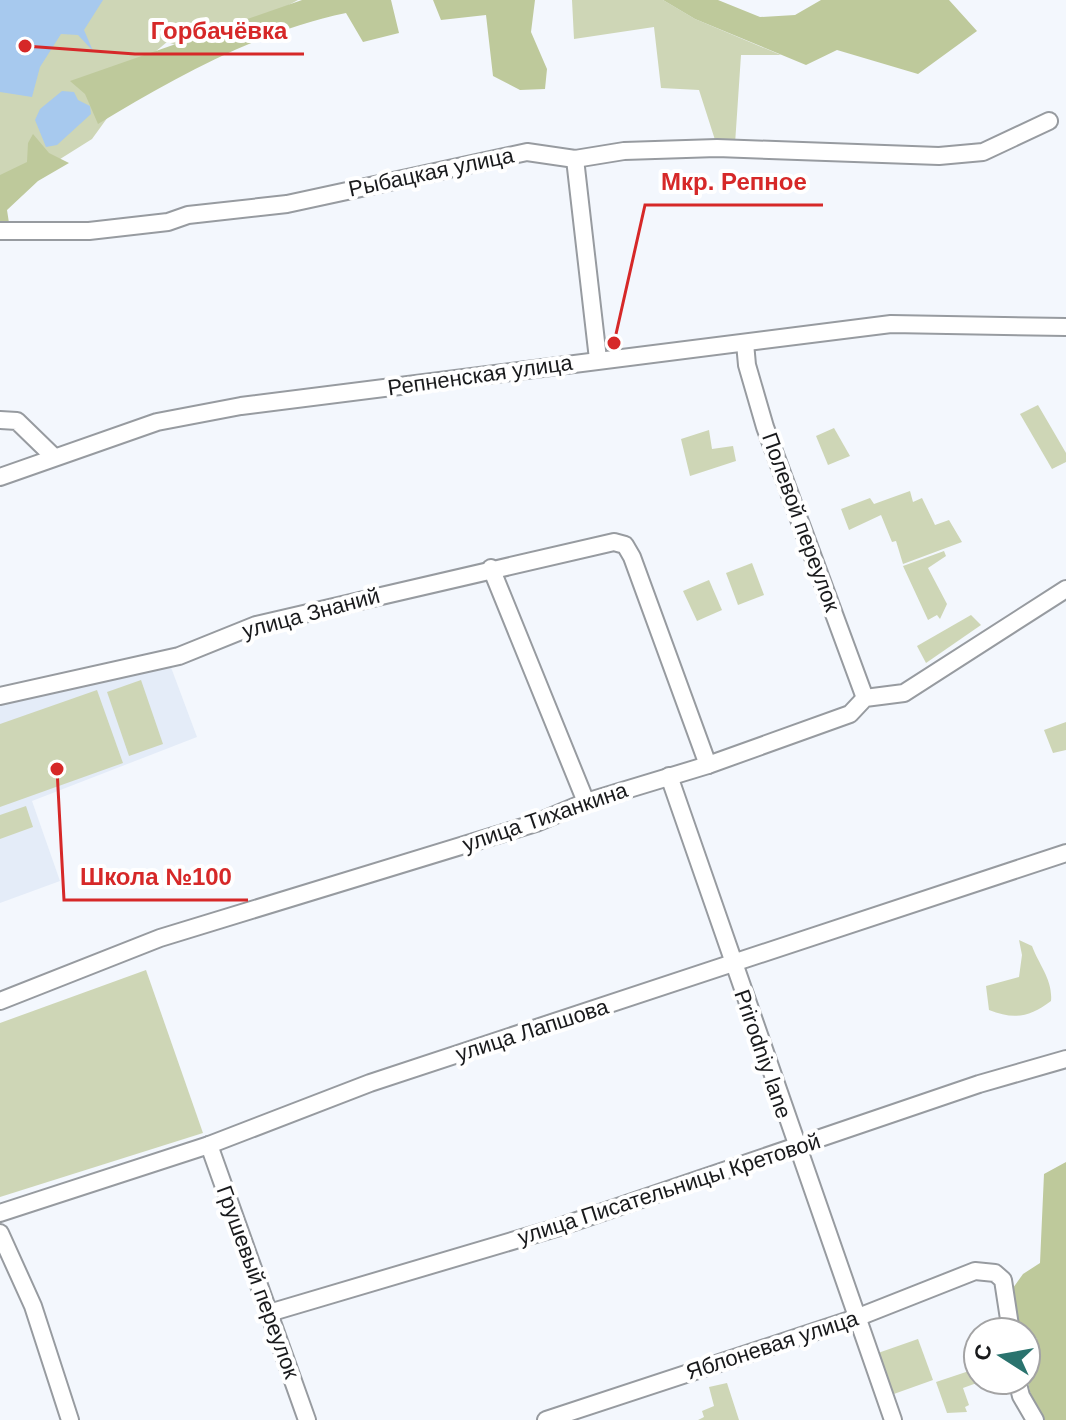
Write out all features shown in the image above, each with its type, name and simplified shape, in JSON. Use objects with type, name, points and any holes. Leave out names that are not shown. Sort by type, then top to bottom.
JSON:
[{"type":"street","name":"Рыбацкая улица","points":[[0,231],[89,231],[168,222],[188,215],[287,204],[527,152],[575,159],[624,151],[717,148],[939,156],[983,152],[1049,121]]},
{"type":"street","points":[[575,159],[598,359]]},
{"type":"street","name":"Репненская улица","points":[[0,477],[157,422],[241,406],[891,324],[1066,327]]},
{"type":"street","name":"Полевой переулок","points":[[745,343],[747,365],[765,427],[865,698]]},
{"type":"street","points":[[0,420],[17,421],[53,456]]},
{"type":"street","name":"улица Знаний","points":[[0,696],[179,656],[256,625],[604,542],[625,545],[645,589],[708,765]]},
{"type":"street","points":[[491,568],[586,802]]},
{"type":"street","name":"улица Тиханкина","points":[[0,1001],[160,938],[536,823],[586,802],[708,765],[850,714],[865,698],[904,693],[1066,589]]},
{"type":"street","name":"Prirodniy lane","points":[[669,776],[732,965],[893,1420]]},
{"type":"street","name":"улица Лапшова","points":[[0,1213],[209,1145],[370,1083],[1066,853]]},
{"type":"street","name":"улица Писательницы Кретовой","points":[[269,1313],[556,1228],[979,1084],[1066,1059]]},
{"type":"street","name":"Грушевый переулок","points":[[209,1145],[307,1420]]},
{"type":"street","points":[[0,1233],[33,1306],[70,1420]]},
{"type":"street","name":"Яблоневая улица","points":[[546,1420],[856,1318],[975,1271],[995,1273],[1007,1288],[1010,1316]]},
{"type":"street","points":[[1021,1396],[1035,1420]]},
{"type":"shaded area","points":[[169,662],[197,737],[32,801],[60,881],[0,903],[0,704]]},
{"type":"green space","points":[[0,0],[298,0],[200,53],[167,42],[155,52],[92,139],[49,166],[0,205]]},
{"type":"green space","points":[[302,0],[391,0],[399,33],[363,42],[346,13],[313,21],[218,58],[98,124],[85,94],[70,81]]},
{"type":"green space","points":[[433,0],[535,0],[531,32],[547,69],[545,89],[520,90],[493,76],[486,15],[441,20]]},
{"type":"green space","points":[[572,0],[663,0],[695,19],[781,55],[741,55],[735,144],[716,143],[699,90],[661,88],[654,27],[574,39]]},
{"type":"green space","points":[[663,0],[718,0],[760,17],[795,15],[821,0],[949,0],[977,31],[918,74],[837,50],[806,65],[695,19]]},
{"type":"green space","points":[[33,134],[49,153],[69,163],[38,181],[7,210],[9,223],[0,224],[0,175],[27,162],[28,143]]},
{"type":"green space","points":[[1038,405],[1066,453],[1066,462],[1052,469],[1020,414]]},
{"type":"green space","points":[[834,428],[850,456],[828,465],[816,436]]},
{"type":"green space","points":[[709,430],[712,449],[733,446],[736,461],[690,476],[681,439]]},
{"type":"green space","points":[[910,491],[913,502],[922,498],[935,525],[949,520],[962,542],[903,564],[896,541],[892,542],[881,515],[849,530],[841,509],[870,498],[874,504]]},
{"type":"green space","points":[[944,551],[946,556],[928,568],[947,604],[940,619],[937,615],[928,620],[903,566]]},
{"type":"green space","points":[[752,563],[764,595],[738,605],[726,573]]},
{"type":"green space","points":[[709,580],[722,610],[697,621],[683,591]]},
{"type":"green space","points":[[971,615],[981,625],[926,663],[917,646]]},
{"type":"green space","points":[[141,680],[163,744],[129,756],[107,692]]},
{"type":"green space","points":[[97,690],[123,763],[0,807],[0,724]]},
{"type":"green space","points":[[1066,722],[1066,750],[1053,753],[1044,730]]},
{"type":"green space","points":[[26,806],[33,827],[0,839],[0,815]]},
{"type":"green space","points":[[1019,940],[1032,946],[1048,979],[1051,1001],[1036,1011],[1014,1016],[989,1010],[986,986],[1019,977],[1022,955]]},
{"type":"green space","points":[[146,970],[203,1133],[0,1197],[0,1023]]},
{"type":"green space","points":[[1066,1162],[1066,1420],[1041,1420],[1031,1396],[1042,1396],[1042,1316],[1015,1316],[1013,1288],[1023,1274],[1040,1263],[1044,1174]]},
{"type":"green space","points":[[918,1339],[933,1380],[891,1395],[878,1353]]},
{"type":"green space","points":[[962,1373],[962,1396],[966,1396],[969,1405],[965,1407],[967,1412],[947,1413],[936,1382]]},
{"type":"green space","points":[[727,1383],[739,1420],[698,1420],[704,1417],[702,1411],[714,1406],[709,1387]]},
{"type":"water","points":[[0,0],[103,0],[84,30],[93,51],[78,35],[61,34],[40,67],[32,97],[0,92]]},
{"type":"water","points":[[62,91],[74,92],[78,100],[90,106],[91,114],[57,145],[46,147],[35,120],[40,109]]},
{"type":"place","name":"Горбачёвка","points":[[25,46]]},
{"type":"place","name":"Мкр. Репное","points":[[614,343]]},
{"type":"place","name":"Школа №100","points":[[57,769]]}]
